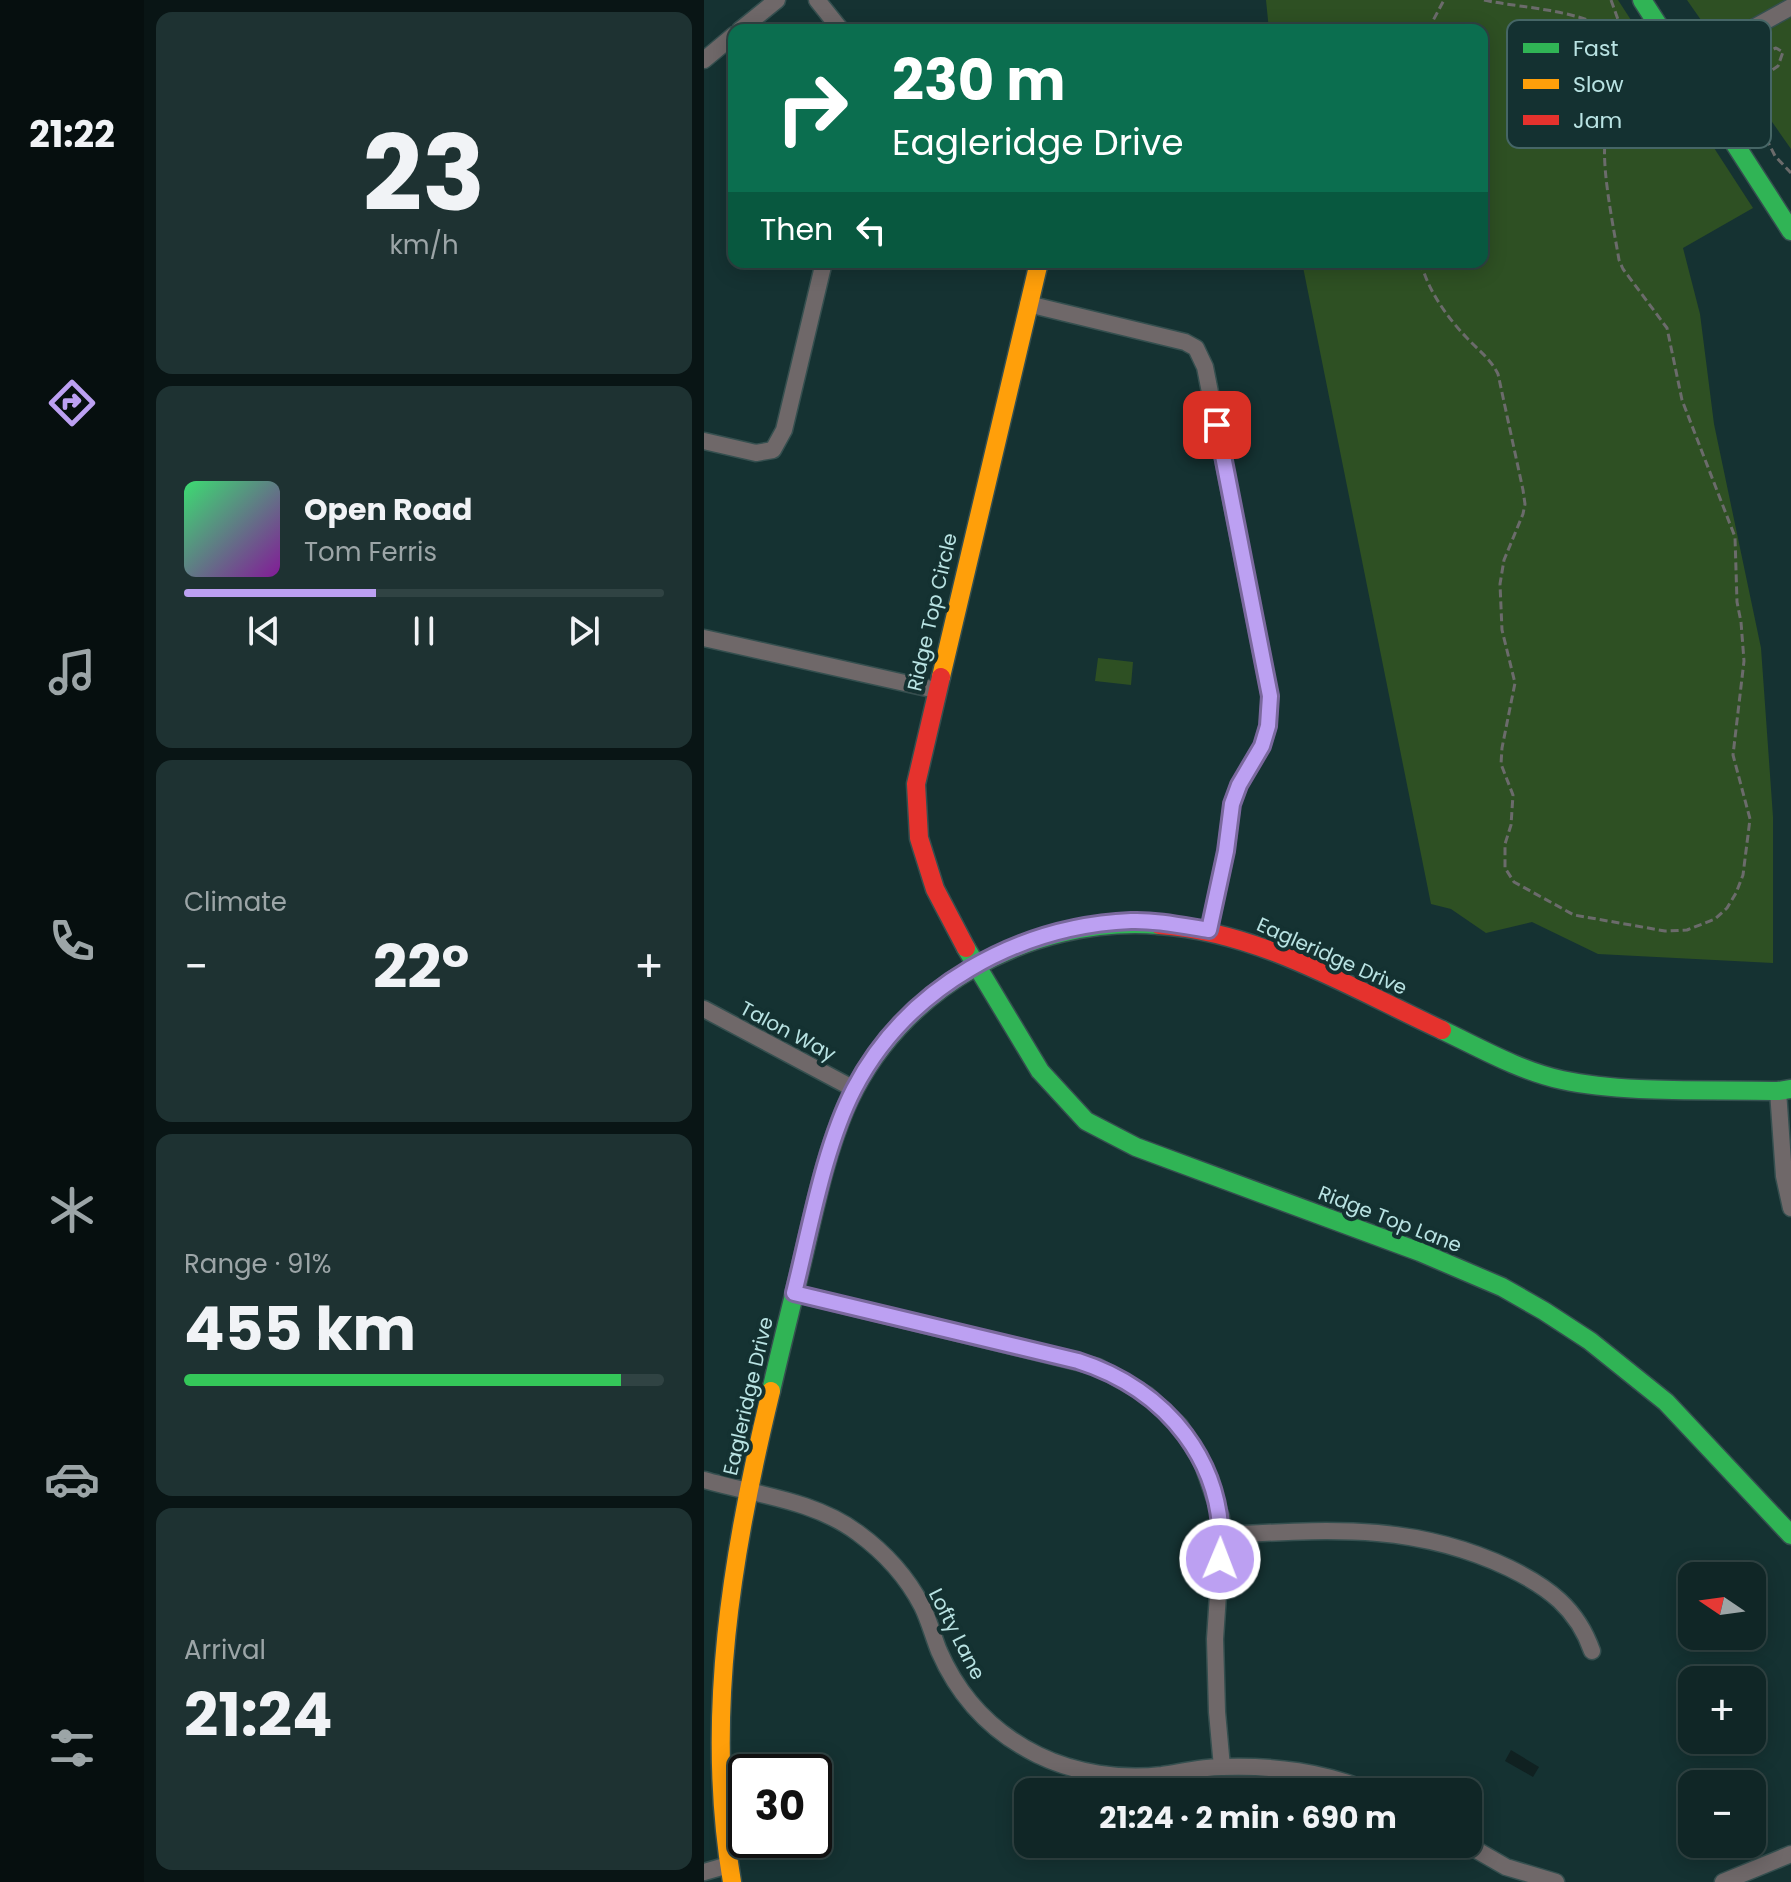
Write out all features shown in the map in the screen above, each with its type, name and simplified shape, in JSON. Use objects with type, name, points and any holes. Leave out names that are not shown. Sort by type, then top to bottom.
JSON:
[{"type":"main road","points":[[1642,0],[1656,20]]},
{"type":"main road","points":[[1738,148],[1791,231]]},
{"type":"main road","name":"Ridge Top Circle","points":[[975,965],[935,889],[919,838],[916,784],[1037,268]]},
{"type":"main road","name":"Eagleridge Drive","points":[[728,1874],[710,1786],[706,1726],[713,1646],[825,1170],[854,1089],[897,1027],[959,973],[1028,941],[1097,924],[1135,921],[1209,930],[1268,948],[1481,1048],[1535,1072],[1563,1080],[1636,1087],[1784,1090]]},
{"type":"main road","name":"Ridge Top Lane","points":[[975,965],[1040,1071],[1086,1121],[1136,1147],[1420,1252],[1502,1287],[1544,1311],[1590,1341],[1666,1402],[1791,1535]]},
{"type":"street","points":[[747,24],[777,0]]},
{"type":"street","points":[[817,0],[836,24]]},
{"type":"street","points":[[1767,20],[1791,7]]},
{"type":"street","points":[[704,60],[728,40]]},
{"type":"street","points":[[704,441],[756,453],[773,450],[778,444],[823,268]]},
{"type":"street","points":[[1028,304],[1185,342],[1196,348],[1205,367],[1270,696],[1268,726],[1262,746],[1239,785],[1232,804],[1226,851],[1209,930]]},
{"type":"street","points":[[704,638],[936,690]]},
{"type":"street","name":"Talon Way","points":[[704,1009],[854,1089]]},
{"type":"street","points":[[1784,1090],[1784,1176],[1791,1208]]},
{"type":"street","points":[[794,1293],[1078,1361],[1123,1379],[1166,1412],[1192,1444],[1210,1480],[1221,1517],[1215,1639],[1222,1767]]},
{"type":"street","name":"Lofty Lane","points":[[704,1480],[813,1509],[858,1532],[910,1587],[948,1668],[971,1704],[1000,1731],[1027,1749],[1068,1767],[1126,1776],[1222,1767],[1268,1768],[1324,1778]]},
{"type":"street","points":[[1222,1535],[1369,1531],[1415,1537],[1466,1550],[1528,1577],[1559,1598],[1578,1620],[1592,1651]]},
{"type":"street","points":[[1482,1853],[1506,1867],[1556,1882]]},
{"type":"street","points":[[1723,1882],[1791,1854]]},
{"type":"street","points":[[704,1872],[728,1874]]},
{"type":"path","points":[[1431,24],[1444,0]]},
{"type":"path","points":[[1484,0],[1585,20]]},
{"type":"path","points":[[1611,0],[1618,20]]},
{"type":"path","points":[[1771,50],[1776,48],[1783,52],[1778,66],[1771,71]]},
{"type":"path","points":[[1422,268],[1449,315],[1491,360],[1498,374],[1525,504],[1504,560],[1500,584],[1502,630],[1515,683],[1501,764],[1513,795],[1511,825],[1505,844],[1505,868],[1514,882],[1574,915],[1665,931],[1687,930],[1715,919],[1727,908],[1743,875],[1750,819],[1733,755],[1744,661],[1737,602],[1735,537],[1682,400],[1667,328],[1619,260],[1605,148]]},
{"type":"path","points":[[1771,148],[1791,173]]},
{"type":"green space","points":[[1266,0],[1618,0],[1631,20],[1507,20],[1507,148],[1714,148],[1753,208],[1683,248],[1700,314],[1714,424],[1761,648],[1773,817],[1773,963],[1598,954],[1532,922],[1486,933],[1451,909],[1431,904],[1303,268],[1488,268],[1488,24],[1268,24]]},
{"type":"green space","points":[[1687,0],[1791,0],[1791,149],[1771,120],[1771,20],[1701,20]]},
{"type":"green space","points":[[1098,658],[1133,662],[1131,685],[1095,681]]},
{"type":"shaded area","points":[[1511,1750],[1539,1767],[1533,1777],[1505,1761]]},
{"type":"traffic: fast","points":[[1642,0],[1655,20]]},
{"type":"traffic: fast","points":[[1737,148],[1791,231]]},
{"type":"traffic: fast","points":[[771,1391],[817,1196],[838,1126],[868,1066],[898,1028],[933,995],[973,968],[1017,947],[1063,933],[1111,925],[1159,925]]},
{"type":"traffic: fast","points":[[966,948],[1040,1071],[1086,1121],[1136,1147],[1420,1252],[1502,1287],[1544,1311],[1590,1341],[1666,1402],[1791,1535]]},
{"type":"traffic: fast","points":[[1442,1030],[1531,1071],[1562,1080],[1669,1090],[1791,1089]]},
{"type":"traffic: slow","points":[[941,677],[1038,268]]},
{"type":"traffic: slow","points":[[732,1882],[724,1821],[721,1759],[726,1635],[745,1512],[771,1391]]},
{"type":"traffic: jam","points":[[941,677],[916,784],[919,838],[935,889],[966,948]]},
{"type":"traffic: jam","points":[[1159,925],[1233,938],[1269,950],[1305,964],[1442,1030]]},
{"type":"route","points":[[1217,425],[1265,660],[1270,710],[1262,746],[1239,785],[1232,804],[1226,851],[1209,930],[1135,921],[1063,930],[1028,941],[959,973],[924,1001],[897,1027],[854,1089],[825,1170],[794,1293],[1078,1361],[1132,1384],[1180,1426],[1202,1462],[1221,1517],[1220,1559]]}]
